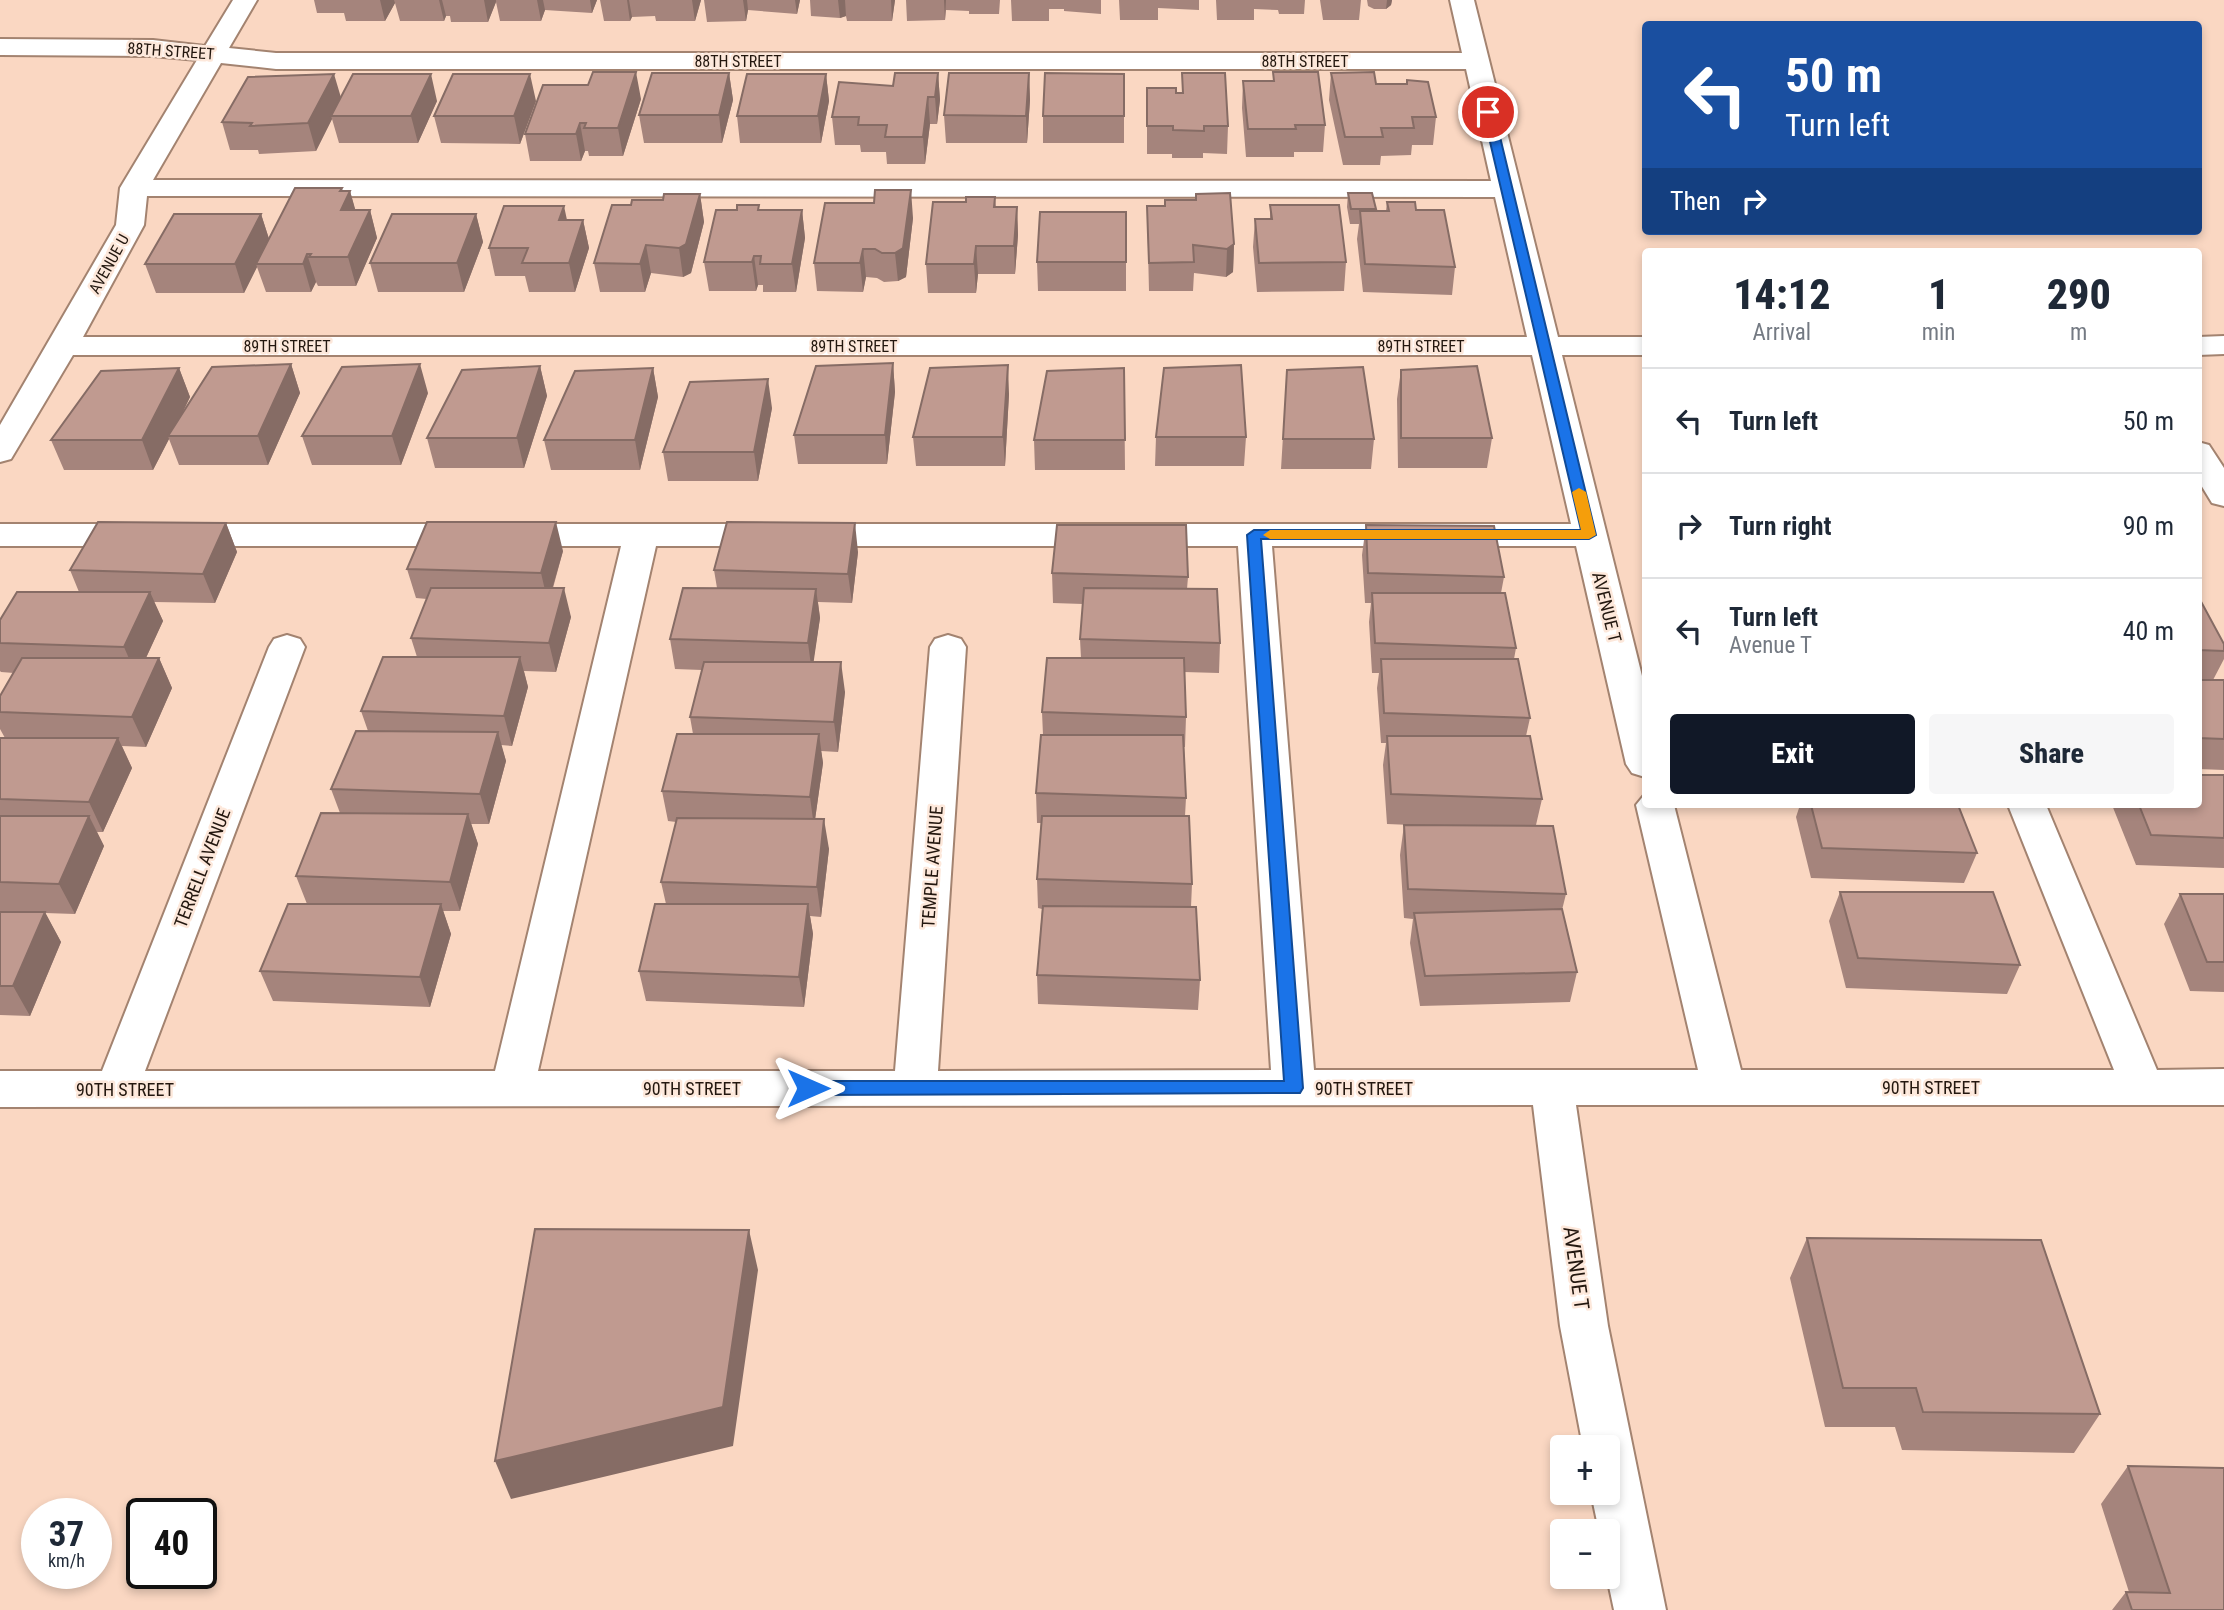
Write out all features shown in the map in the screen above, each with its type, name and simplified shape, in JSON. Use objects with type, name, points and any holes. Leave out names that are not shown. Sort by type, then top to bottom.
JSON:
[{"type":"street","name":"AVENUE U","points":[[0,452],[130,225],[134,188],[244,0]]},
{"type":"street","name":"AVENUE T","points":[[1462,0],[1642,752]]},
{"type":"street","name":"88TH STREET","points":[[0,47],[153,48],[276,61],[1476,61]]},
{"type":"street","points":[[134,188],[1506,189]]},
{"type":"street","points":[[2202,345],[2224,345]]},
{"type":"street","name":"89TH STREET","points":[[63,346],[1642,346]]},
{"type":"street","points":[[2202,459],[2224,496]]},
{"type":"street","points":[[0,535],[1589,535]]},
{"type":"street","points":[[512,1089],[640,535]]},
{"type":"street","points":[[1254,535],[1294,1088]]},
{"type":"street","name":"TERRELL AVENUE","points":[[117,1089],[287,647]]},
{"type":"street","name":"TEMPLE AVENUE","points":[[915,1088],[948,647]]},
{"type":"street","points":[[1656,808],[1724,1087]]},
{"type":"street","points":[[2028,808],[2143,1087]]},
{"type":"street","name":"AVENUE T","points":[[1552,1087],[1584,1326],[1605,1435]]},
{"type":"street","name":"90TH STREET","points":[[0,1089],[2224,1087]]},
{"type":"street","name":"AVENUE T","points":[[1619,1505],[1640,1610]]},
{"type":"building","points":[[593,72],[636,72],[618,128],[584,128],[586,123],[580,123],[576,134],[525,134],[543,85],[588,85]]},
{"type":"building","points":[[1273,72],[1318,72],[1325,125],[1295,125],[1296,129],[1248,129],[1243,81],[1274,81]]},
{"type":"building","points":[[1374,72],[1376,84],[1407,84],[1407,80],[1428,82],[1436,117],[1412,117],[1414,128],[1381,128],[1383,137],[1345,137],[1331,73]]},
{"type":"building","points":[[652,73],[729,73],[719,115],[639,115]]},
{"type":"building","points":[[895,73],[938,73],[935,97],[928,97],[923,137],[885,137],[887,125],[858,125],[859,117],[832,117],[839,82],[893,86]]},
{"type":"building","points":[[949,73],[1029,73],[1026,116],[944,115]]},
{"type":"building","points":[[1045,73],[1124,74],[1124,116],[1043,116]]},
{"type":"building","points":[[1182,73],[1225,73],[1228,126],[1204,126],[1204,131],[1173,130],[1173,126],[1147,126],[1147,88],[1176,88],[1176,93],[1183,93]]},
{"type":"building","points":[[334,74],[308,123],[250,126],[252,123],[222,122],[248,77]]},
{"type":"building","points":[[353,74],[431,74],[411,116],[331,116]]},
{"type":"building","points":[[453,74],[530,74],[514,116],[434,116]]},
{"type":"building","points":[[747,74],[826,74],[818,116],[737,116]]},
{"type":"building","points":[[295,188],[342,188],[340,191],[350,191],[341,210],[370,210],[348,257],[309,257],[311,254],[307,254],[303,264],[256,264]]},
{"type":"building","points":[[875,190],[911,190],[903,248],[895,253],[863,249],[860,263],[814,263],[825,203],[874,203]]},
{"type":"building","points":[[1230,193],[1234,244],[1227,249],[1193,245],[1194,262],[1149,263],[1147,206],[1165,206],[1165,200],[1196,200],[1196,194]]},
{"type":"building","points":[[1348,193],[1372,193],[1376,209],[1351,209]]},
{"type":"building","points":[[664,194],[700,194],[686,244],[679,248],[646,245],[640,264],[594,263],[612,205],[631,205],[632,200],[663,200]]},
{"type":"building","points":[[966,197],[995,197],[994,207],[1017,207],[1014,246],[976,246],[974,264],[926,264],[933,202],[966,202]]},
{"type":"building","points":[[1387,202],[1415,202],[1416,210],[1444,210],[1455,267],[1365,264],[1360,211],[1389,211]]},
{"type":"building","points":[[737,205],[759,205],[758,210],[802,210],[792,264],[760,264],[761,256],[754,256],[752,262],[704,262],[716,210],[737,210]]},
{"type":"building","points":[[1270,205],[1339,205],[1346,262],[1259,263],[1255,219],[1272,219]]},
{"type":"building","points":[[504,206],[564,206],[559,220],[583,220],[569,263],[522,263],[528,248],[489,248]]},
{"type":"building","points":[[1040,212],[1126,212],[1126,262],[1037,262]]},
{"type":"building","points":[[174,214],[261,214],[235,264],[145,264]]},
{"type":"building","points":[[392,214],[476,214],[457,263],[370,263]]},
{"type":"building","points":[[893,363],[885,435],[794,435],[816,366]]},
{"type":"building","points":[[291,364],[258,436],[168,436],[212,367]]},
{"type":"building","points":[[420,364],[392,436],[302,436],[342,367]]},
{"type":"building","points":[[1008,365],[1003,437],[913,437],[930,368]]},
{"type":"building","points":[[1241,365],[1246,437],[1156,437],[1164,368]]},
{"type":"building","points":[[540,366],[517,438],[427,438],[462,370]]},
{"type":"building","points":[[1477,366],[1492,438],[1401,438],[1401,370]]},
{"type":"building","points":[[1363,367],[1374,439],[1283,439],[1287,370]]},
{"type":"building","points":[[179,368],[142,440],[51,440],[101,371]]},
{"type":"building","points":[[653,368],[635,440],[544,440],[575,371]]},
{"type":"building","points":[[1124,368],[1125,440],[1034,440],[1047,371]]},
{"type":"building","points":[[768,379],[754,452],[663,452],[690,382]]},
{"type":"building","points":[[98,522],[226,523],[203,574],[70,570]]},
{"type":"building","points":[[427,522],[556,522],[541,573],[407,569]]},
{"type":"building","points":[[727,522],[855,523],[848,574],[714,570]]},
{"type":"building","points":[[1057,525],[1186,525],[1188,577],[1052,573]]},
{"type":"building","points":[[1366,525],[1494,526],[1504,577],[1368,573]]},
{"type":"building","points":[[431,588],[564,588],[549,643],[411,638]]},
{"type":"building","points":[[683,588],[816,589],[808,643],[670,639]]},
{"type":"building","points":[[1084,588],[1217,589],[1220,643],[1080,639]]},
{"type":"building","points":[[17,592],[150,592],[124,647],[0,643],[0,620]]},
{"type":"building","points":[[1372,593],[1505,593],[1516,648],[1375,643]]},
{"type":"building","points":[[2202,603],[2224,644],[2224,651],[2202,650]]},
{"type":"building","points":[[383,657],[520,657],[504,716],[361,711]]},
{"type":"building","points":[[22,658],[159,658],[132,717],[0,712],[0,696]]},
{"type":"building","points":[[1047,658],[1184,658],[1186,717],[1042,712]]},
{"type":"building","points":[[1381,659],[1518,659],[1530,718],[1384,713]]},
{"type":"building","points":[[704,662],[841,662],[834,722],[690,717]]},
{"type":"building","points":[[2202,680],[2224,680],[2224,739],[2202,738]]},
{"type":"building","points":[[356,731],[498,732],[480,794],[331,789]]},
{"type":"building","points":[[677,734],[819,734],[810,797],[662,791]]},
{"type":"building","points":[[1041,735],[1183,735],[1186,798],[1036,793]]},
{"type":"building","points":[[1387,736],[1530,736],[1542,799],[1391,794]]},
{"type":"building","points":[[0,738],[118,738],[89,802],[0,799]]},
{"type":"building","points":[[2202,775],[2224,775],[2224,838],[2151,835],[2140,808],[2202,808]]},
{"type":"building","points":[[1812,808],[1959,808],[1977,853],[1822,848]]},
{"type":"building","points":[[321,813],[468,814],[450,882],[296,876]]},
{"type":"building","points":[[0,816],[89,816],[59,884],[0,882]]},
{"type":"building","points":[[1042,816],[1189,816],[1192,884],[1037,879]]},
{"type":"building","points":[[677,818],[824,819],[817,887],[661,882]]},
{"type":"building","points":[[1404,825],[1553,826],[1566,894],[1408,889]]},
{"type":"building","points":[[1840,892],[1993,892],[2020,965],[1858,958]]},
{"type":"building","points":[[2180,894],[2224,894],[2224,962],[2207,962]]},
{"type":"building","points":[[288,904],[441,904],[420,977],[260,971]]},
{"type":"building","points":[[655,904],[808,904],[799,977],[639,971]]},
{"type":"building","points":[[1043,906],[1196,907],[1200,980],[1037,975]]},
{"type":"building","points":[[1562,909],[1577,972],[1425,976],[1414,913]]},
{"type":"building","points":[[0,912],[45,912],[13,986],[0,986]]},
{"type":"building","points":[[535,1229],[749,1230],[723,1407],[495,1461]]},
{"type":"building","points":[[1807,1238],[2041,1240],[2100,1414],[1923,1412],[1916,1388],[1843,1388]]},
{"type":"building","points":[[2128,1466],[2224,1468],[2224,1610],[2132,1610],[2126,1592],[2170,1593]]},
{"type":"slow traffic","points":[[1270,535],[1589,535],[1579,492]]},
{"type":"route","points":[[808,1088],[1294,1088],[1254,535],[1589,535],[1488,112]]}]
